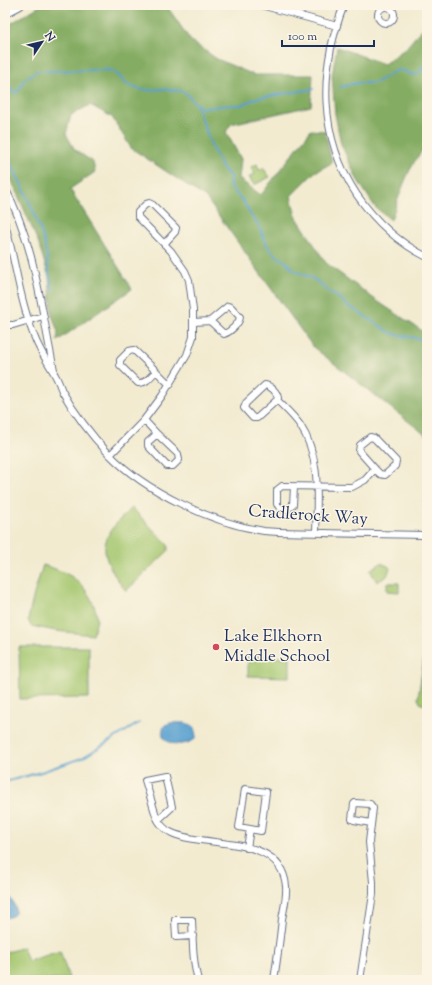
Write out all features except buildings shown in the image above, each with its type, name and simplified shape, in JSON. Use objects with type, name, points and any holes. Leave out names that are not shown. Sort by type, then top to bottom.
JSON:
[{"type":"main road","points":[[5,13],[20,5]]},
{"type":"street","points":[[261,5],[337,26]]},
{"type":"street","points":[[344,5],[329,57],[326,94],[329,126],[339,161],[348,180],[365,206],[383,226],[411,248],[427,257]]},
{"type":"street","points":[[5,188],[17,214],[28,246],[54,374]]},
{"type":"street","points":[[110,455],[144,420],[170,385],[189,350],[193,337],[194,322],[189,280],[181,263],[138,217],[138,212],[146,204],[149,203],[153,205],[176,228],[175,232],[164,244]]},
{"type":"street","points":[[5,224],[28,320],[37,343],[54,374]]},
{"type":"street","points":[[194,322],[210,321],[228,306],[231,307],[240,317],[239,321],[224,334],[210,321]]},
{"type":"street","points":[[5,326],[43,316]]},
{"type":"street","points":[[156,371],[145,382],[138,383],[120,365],[120,360],[129,351],[134,350],[156,371],[170,385]]},
{"type":"street","name":"Cradlerock Way","points":[[54,374],[76,413],[110,455],[148,484],[202,513],[228,523],[264,531],[427,535]]},
{"type":"street","points":[[277,400],[258,418],[253,418],[244,408],[246,403],[265,385],[269,386],[277,394],[277,400],[300,424],[308,439],[314,460],[317,487],[316,533]]},
{"type":"street","points":[[144,420],[178,454],[179,460],[173,466],[167,466],[148,446],[148,442],[157,434]]},
{"type":"street","points":[[370,437],[374,438],[396,461],[395,466],[385,475],[380,474],[375,469],[359,451],[360,445],[370,437]]},
{"type":"street","points":[[294,487],[352,487],[365,480],[375,469]]},
{"type":"street","points":[[158,820],[172,807],[165,776],[145,780],[158,820],[168,830],[178,835],[257,849],[270,856],[279,866],[284,878],[286,894],[274,980]]},
{"type":"street","points":[[245,789],[266,792],[261,831],[250,829],[239,827],[245,789]]},
{"type":"street","points":[[360,980],[373,894],[369,842],[371,822]]},
{"type":"street","points":[[247,848],[250,829]]},
{"type":"street","points":[[193,936],[193,953],[198,980]]},
{"type":"green space","points":[[41,5],[166,5],[191,41],[217,59],[254,75],[313,75],[311,106],[231,124],[226,132],[241,159],[239,179],[261,195],[311,130],[325,131],[332,163],[315,172],[291,196],[296,216],[326,263],[377,301],[427,334],[427,436],[313,347],[206,198],[131,148],[112,117],[90,105],[71,115],[66,134],[75,150],[93,162],[95,172],[70,189],[132,289],[57,341],[58,332],[52,315],[49,277],[38,242],[5,165],[5,27]]},
{"type":"green space","points":[[427,23],[427,145],[420,153],[410,171],[401,190],[391,220],[375,207],[357,179],[341,144],[335,114],[332,76],[337,47],[384,64],[406,48]]},
{"type":"green space","points":[[257,164],[259,170],[263,168],[270,177],[254,185],[249,177],[255,174],[251,167]]},
{"type":"green space","points":[[132,508],[168,545],[168,551],[126,591],[110,567],[106,557],[105,548],[107,539],[112,529]]},
{"type":"green space","points":[[381,563],[390,568],[387,576],[377,582],[370,570]]},
{"type":"green space","points":[[43,565],[71,576],[82,585],[91,599],[96,615],[97,620],[93,635],[56,631],[31,626],[28,620]]},
{"type":"green space","points":[[387,583],[399,583],[399,592],[387,591]]},
{"type":"green space","points":[[19,647],[89,647],[89,698],[20,699]]},
{"type":"green space","points":[[425,648],[427,649],[427,705],[421,704],[418,699]]},
{"type":"green space","points":[[248,656],[290,657],[290,677],[248,676]]},
{"type":"green space","points":[[23,947],[28,961],[60,951],[69,978],[61,980],[5,980],[5,953]]},
{"type":"water","points":[[170,723],[184,723],[191,725],[196,737],[192,741],[179,744],[167,741],[163,732],[165,725]]},
{"type":"water","points":[[5,891],[13,903],[16,911],[11,916],[5,918]]},
{"type":"waterway","points":[[340,87],[356,83],[375,83],[397,70],[405,71],[413,75],[418,74],[427,61]]},
{"type":"waterway","points":[[5,81],[14,93],[19,90],[25,79],[37,71],[111,70],[126,84],[138,89],[182,91],[187,94],[196,104],[203,108],[241,105],[257,98],[313,89]]},
{"type":"waterway","points":[[196,104],[213,150],[223,169],[230,176],[230,187],[244,202],[250,214],[259,226],[267,245],[273,253],[286,262],[295,271],[314,279],[349,307],[383,328],[393,334],[423,341],[427,346]]},
{"type":"waterway","points":[[5,153],[26,195],[45,244],[52,290]]},
{"type":"waterway","points":[[5,782],[82,758],[139,723]]},
{"type":"place","name":"Lake Elkhorn Middle School","points":[[216,647]]}]
